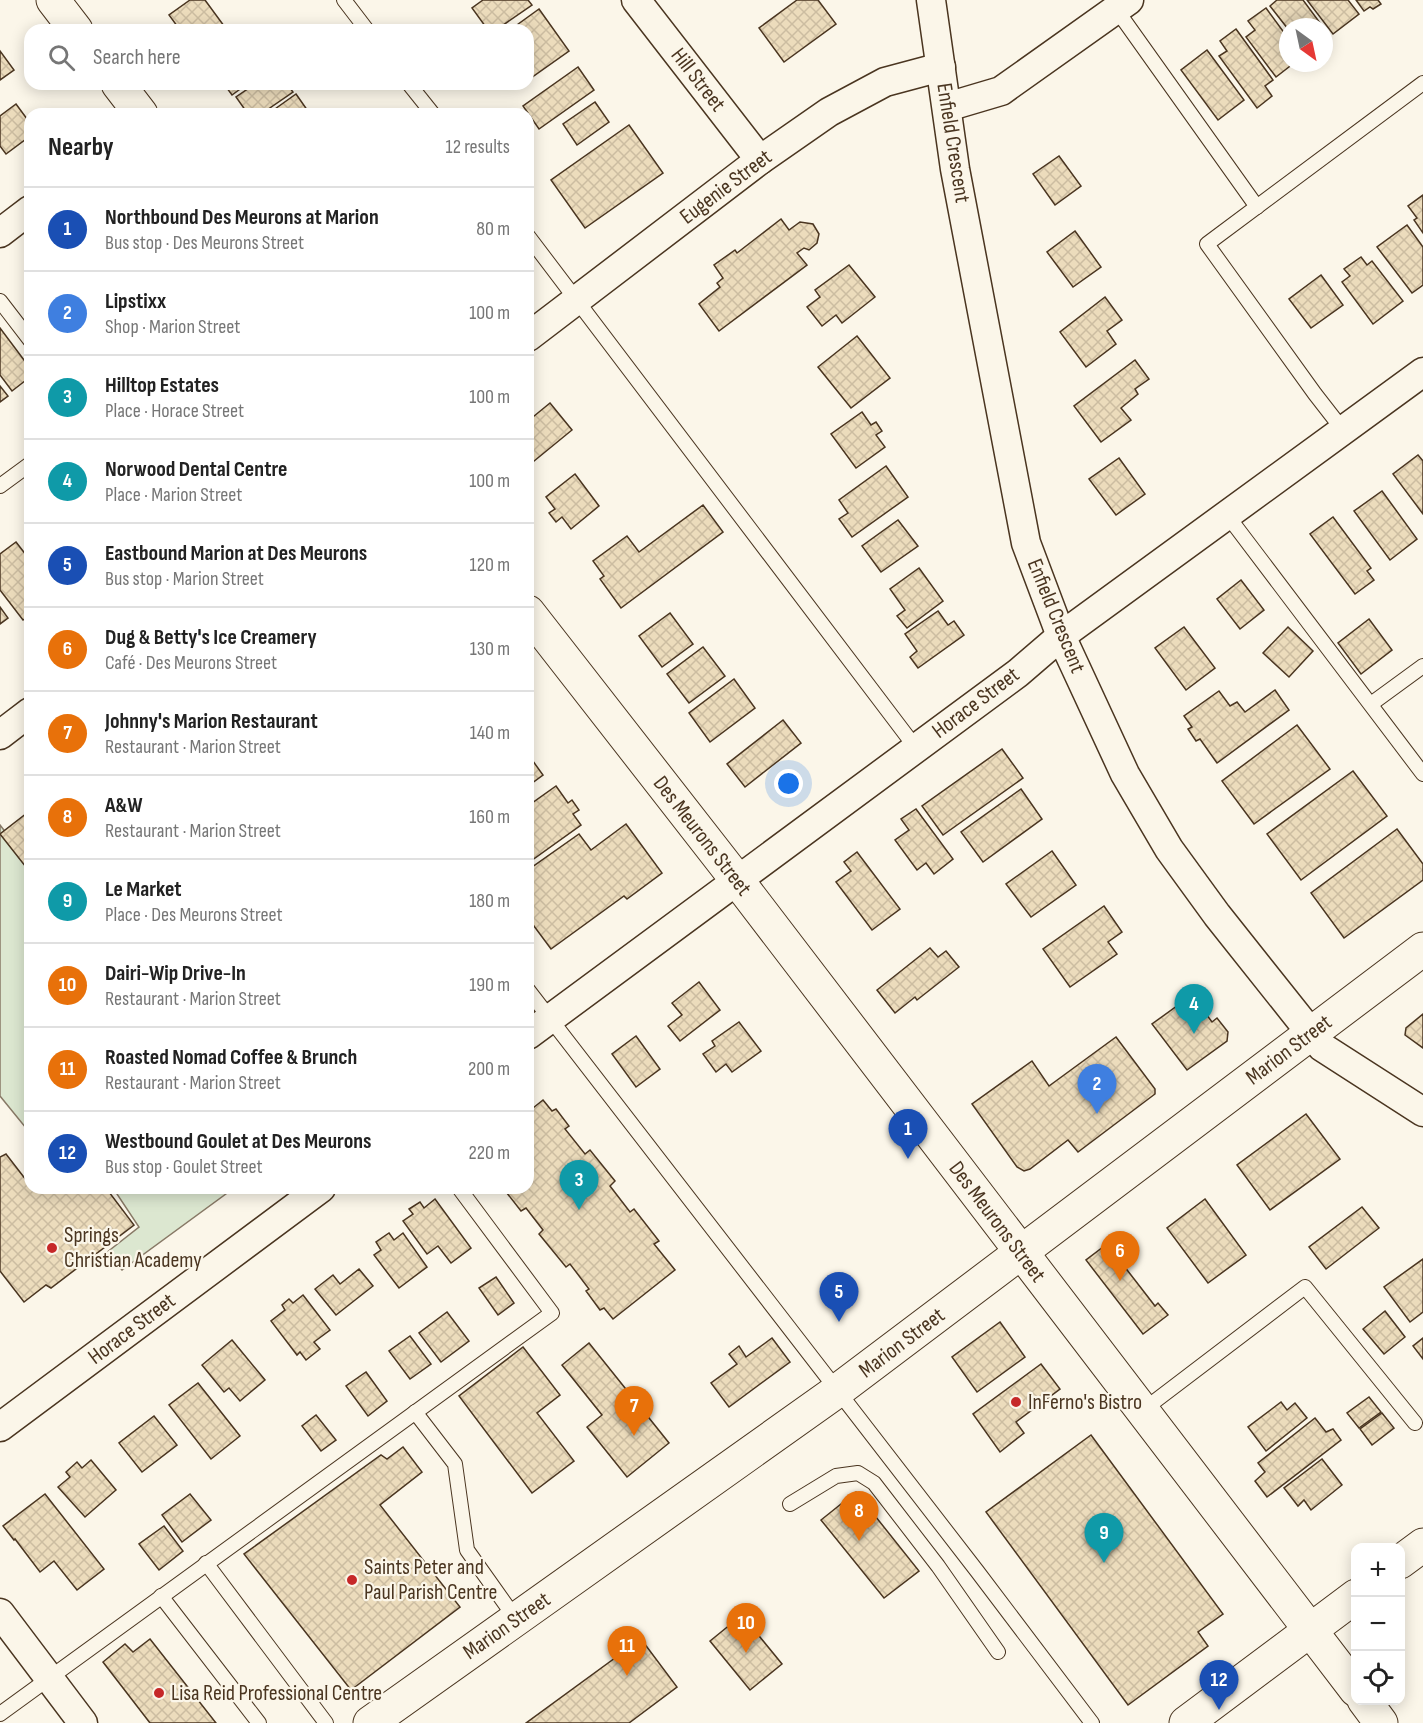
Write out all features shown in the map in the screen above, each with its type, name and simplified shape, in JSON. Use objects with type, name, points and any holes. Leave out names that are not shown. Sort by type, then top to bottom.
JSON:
[{"type":"main road","points":[[52,0],[71,24]]},
{"type":"main road","points":[[123,90],[136,108]]},
{"type":"main road","name":"Des Meurons Street","points":[[534,620],[737,880],[1351,1684]]},
{"type":"main road","name":"Marion Street","points":[[370,1723],[837,1391],[1022,1254],[1423,949]]},
{"type":"main road","points":[[1405,1559],[1423,1545]]},
{"type":"main road","points":[[1186,1723],[1355,1597]]},
{"type":"main road","points":[[1367,1705],[1382,1723]]},
{"type":"street","name":"Hill Street","points":[[636,0],[760,160]]},
{"type":"street","name":"Enfield Crescent","points":[[931,0],[955,168],[1026,543],[1061,636],[1125,774],[1169,849],[1217,915],[1322,1047],[1423,1112]]},
{"type":"street","points":[[947,107],[1001,91],[1122,4]]},
{"type":"street","name":"Eugenie Street","points":[[534,333],[760,160],[829,112],[885,82],[941,67]]},
{"type":"street","points":[[0,233],[24,215]]},
{"type":"street","name":"Horace Street","points":[[539,1027],[1018,673],[1061,636],[1423,372]]},
{"type":"street","points":[[0,735],[24,717]]},
{"type":"street","name":"Horace Street","points":[[0,1427],[308,1194]]},
{"type":"street","points":[[0,1613],[83,1723]]},
{"type":"lane","points":[[344,0],[363,24]]},
{"type":"lane","points":[[1122,4],[1257,207]]},
{"type":"lane","points":[[1343,430],[1208,244],[1423,83]]},
{"type":"lane","points":[[415,90],[428,108]]},
{"type":"lane","points":[[534,244],[916,748]]},
{"type":"lane","points":[[0,301],[24,332]]},
{"type":"lane","points":[[0,486],[24,468]]},
{"type":"lane","points":[[1227,515],[1423,774]]},
{"type":"lane","points":[[1371,704],[1423,666]]},
{"type":"lane","points":[[534,1010],[539,1027],[837,1391],[1092,1723]]},
{"type":"lane","points":[[0,1714],[552,1313],[463,1194]]},
{"type":"lane","points":[[1142,1411],[1305,1287],[1416,1423]]},
{"type":"lane","points":[[415,1412],[454,1464],[467,1550],[516,1619]]},
{"type":"lane","points":[[790,1504],[836,1476],[858,1473],[874,1483],[938,1566],[998,1652]]},
{"type":"lane","points":[[206,1563],[326,1723]]},
{"type":"lane","points":[[161,1596],[259,1723]]},
{"type":"green space","points":[[0,825],[24,856],[24,1126],[0,1096]]},
{"type":"green space","points":[[117,1194],[226,1194],[122,1270],[106,1253],[139,1227]]},
{"type":"building","points":[[190,0],[205,0],[223,24],[176,24],[169,15]]},
{"type":"building","points":[[483,0],[528,0],[532,5],[505,24],[484,24],[472,8]]},
{"type":"building","points":[[797,0],[818,0],[836,24],[784,62],[759,28]]},
{"type":"building","points":[[1277,0],[1303,0],[1316,18],[1279,18],[1270,6]]},
{"type":"building","points":[[1307,0],[1348,0],[1359,14],[1333,34],[1333,18],[1321,18]]},
{"type":"building","points":[[1356,0],[1378,0],[1381,4],[1364,11]]},
{"type":"building","points":[[1266,8],[1279,26],[1279,72],[1282,72],[1276,77],[1246,37],[1255,30],[1248,21]]},
{"type":"building","points":[[539,9],[569,51],[534,76],[534,24],[518,24]]},
{"type":"building","points":[[1236,29],[1273,80],[1265,86],[1272,96],[1257,108],[1219,56],[1227,51],[1220,41]]},
{"type":"building","points":[[1207,50],[1244,100],[1218,120],[1181,70]]},
{"type":"building","points":[[0,51],[14,70],[0,80]]},
{"type":"building","points":[[578,67],[594,90],[539,129],[534,122],[534,108],[523,106]]},
{"type":"building","points":[[228,90],[239,90],[232,95]]},
{"type":"building","points":[[246,90],[292,90],[293,92],[270,108],[244,108],[236,97]]},
{"type":"building","points":[[296,94],[306,108],[276,108]]},
{"type":"building","points":[[595,102],[609,122],[577,145],[563,124]]},
{"type":"building","points":[[16,104],[24,115],[24,140],[6,154],[0,146],[0,116]]},
{"type":"building","points":[[629,125],[663,173],[585,228],[551,180]]},
{"type":"building","points":[[1059,156],[1081,186],[1055,205],[1033,174]]},
{"type":"building","points":[[1423,195],[1423,233],[1414,220],[1417,218],[1408,206]]},
{"type":"building","points":[[781,219],[789,230],[800,222],[813,224],[819,234],[817,243],[809,250],[804,248],[797,253],[807,265],[719,331],[699,304],[720,287],[717,283],[723,278],[714,265],[735,250],[737,253]]},
{"type":"building","points":[[1407,225],[1423,247],[1423,285],[1412,293],[1377,247]]},
{"type":"building","points":[[1075,231],[1101,267],[1073,287],[1047,252]]},
{"type":"building","points":[[1361,257],[1367,265],[1372,261],[1403,301],[1373,324],[1342,282],[1350,276],[1344,269]]},
{"type":"building","points":[[849,265],[875,297],[842,323],[836,315],[822,326],[807,307],[820,297],[815,290]]},
{"type":"building","points":[[1321,275],[1343,305],[1311,328],[1289,299]]},
{"type":"building","points":[[1105,297],[1122,320],[1107,331],[1116,344],[1086,367],[1060,332]]},
{"type":"building","points":[[0,328],[24,360],[24,382],[12,391],[0,375]]},
{"type":"building","points":[[857,336],[890,378],[851,408],[818,367]]},
{"type":"building","points":[[1135,360],[1149,379],[1135,389],[1138,394],[1121,408],[1131,420],[1101,442],[1074,406]]},
{"type":"building","points":[[0,386],[8,396],[0,402]]},
{"type":"building","points":[[550,403],[572,430],[534,461],[534,416]]},
{"type":"building","points":[[862,412],[871,425],[876,422],[882,431],[876,435],[885,447],[856,468],[831,434]]},
{"type":"building","points":[[1418,455],[1423,461],[1423,514],[1393,474]]},
{"type":"building","points":[[1119,458],[1145,494],[1116,515],[1089,479]]},
{"type":"building","points":[[886,466],[908,497],[852,537],[839,519],[848,513],[839,500]]},
{"type":"building","points":[[575,474],[599,506],[571,529],[562,517],[556,522],[549,513],[555,509],[546,497]]},
{"type":"building","points":[[1382,491],[1417,539],[1390,560],[1354,511]]},
{"type":"building","points":[[703,505],[723,532],[621,608],[600,579],[604,576],[593,561],[627,536],[639,552]]},
{"type":"building","points":[[1333,517],[1371,568],[1367,571],[1374,580],[1355,594],[1310,534]]},
{"type":"building","points":[[898,520],[918,546],[881,572],[862,546]]},
{"type":"building","points":[[16,542],[24,552],[23,620],[0,590],[0,554]]},
{"type":"building","points":[[919,568],[943,601],[907,628],[897,616],[905,610],[890,589]]},
{"type":"building","points":[[1241,580],[1264,610],[1240,629],[1217,599]]},
{"type":"building","points":[[0,607],[8,618],[0,624]]},
{"type":"building","points":[[938,611],[948,625],[954,621],[964,635],[918,668],[910,657],[917,651],[905,634]]},
{"type":"building","points":[[670,613],[693,644],[662,667],[639,636]]},
{"type":"building","points":[[1369,619],[1392,650],[1361,674],[1338,643]]},
{"type":"building","points":[[1184,627],[1215,668],[1186,690],[1155,648]]},
{"type":"building","points":[[1288,627],[1313,651],[1289,677],[1263,653]]},
{"type":"building","points":[[703,647],[725,676],[689,703],[667,674]]},
{"type":"building","points":[[734,679],[755,708],[710,742],[689,713]]},
{"type":"building","points":[[1275,690],[1289,710],[1217,763],[1200,739],[1196,741],[1188,729],[1192,727],[1184,716],[1219,691],[1230,706],[1237,702],[1245,712]]},
{"type":"building","points":[[783,720],[801,743],[745,787],[727,764]]},
{"type":"building","points":[[1297,725],[1330,769],[1254,824],[1222,781]]},
{"type":"building","points":[[1002,749],[1023,778],[943,835],[922,806]]},
{"type":"building","points":[[534,763],[543,775],[534,782]]},
{"type":"building","points":[[1353,771],[1387,816],[1301,880],[1267,834]]},
{"type":"building","points":[[556,786],[568,803],[572,800],[579,810],[573,814],[581,825],[534,859],[534,802]]},
{"type":"building","points":[[1021,789],[1042,819],[983,862],[961,832]]},
{"type":"building","points":[[916,809],[953,859],[934,874],[926,863],[917,870],[895,840],[909,830],[901,819]]},
{"type":"building","points":[[24,815],[24,865],[0,834]]},
{"type":"building","points":[[626,824],[662,873],[627,899],[624,896],[551,949],[534,926],[534,866],[579,834],[591,850]]},
{"type":"building","points":[[1397,829],[1423,864],[1423,880],[1344,938],[1311,893]]},
{"type":"building","points":[[1052,851],[1076,885],[1031,917],[1006,884]]},
{"type":"building","points":[[857,852],[900,909],[872,930],[836,882],[851,871],[844,862]]},
{"type":"building","points":[[1104,906],[1122,932],[1108,942],[1117,954],[1070,987],[1043,949]]},
{"type":"building","points":[[930,948],[938,957],[946,951],[959,967],[917,1000],[915,997],[895,1013],[877,990]]},
{"type":"building","points":[[699,982],[720,1010],[680,1041],[668,1026],[682,1015],[672,1003]]},
{"type":"building","points":[[1192,995],[1212,1022],[1217,1018],[1228,1032],[1227,1041],[1187,1070],[1152,1024]]},
{"type":"building","points":[[1423,1014],[1423,1048],[1405,1035],[1406,1028]]},
{"type":"building","points":[[739,1022],[761,1051],[732,1072],[726,1064],[716,1072],[703,1054],[715,1046],[712,1041]]},
{"type":"building","points":[[636,1036],[660,1069],[636,1087],[612,1054]]},
{"type":"building","points":[[1116,1037],[1155,1089],[1155,1094],[1078,1152],[1068,1140],[1030,1169],[1024,1171],[1017,1167],[972,1104],[1032,1061],[1049,1086]]},
{"type":"building","points":[[543,1100],[552,1111],[556,1109],[569,1126],[565,1129],[585,1154],[590,1150],[615,1181],[610,1186],[630,1212],[634,1209],[659,1241],[654,1244],[675,1270],[613,1319],[604,1308],[600,1310],[586,1291],[589,1289],[570,1264],[566,1267],[539,1234],[543,1230],[526,1208],[521,1211],[508,1194],[534,1194],[534,1107]]},
{"type":"building","points":[[1306,1114],[1340,1159],[1270,1210],[1237,1165]]},
{"type":"building","name":"Springs Christian Academy","points":[[6,1154],[24,1177],[24,1194],[111,1194],[134,1225],[51,1288],[46,1285],[24,1302],[0,1271],[0,1157]]},
{"type":"building","points":[[435,1199],[471,1248],[451,1263],[438,1246],[427,1254],[403,1221],[413,1214],[409,1209],[420,1202],[424,1208]]},
{"type":"building","points":[[1205,1199],[1246,1255],[1208,1283],[1167,1228]]},
{"type":"building","points":[[1362,1207],[1379,1228],[1326,1269],[1309,1247]]},
{"type":"building","points":[[389,1233],[394,1240],[403,1233],[427,1267],[399,1288],[374,1255],[381,1250],[376,1242]]},
{"type":"building","points":[[1107,1244],[1155,1306],[1158,1303],[1168,1315],[1143,1334],[1086,1260]]},
{"type":"building","points":[[1423,1259],[1423,1312],[1410,1322],[1384,1287]]},
{"type":"building","points":[[359,1269],[373,1286],[336,1315],[315,1289],[333,1275],[340,1284]]},
{"type":"building","points":[[496,1277],[514,1303],[498,1315],[479,1288]]},
{"type":"building","points":[[303,1295],[330,1330],[314,1342],[320,1349],[306,1360],[300,1352],[297,1355],[271,1321],[285,1310],[282,1305],[289,1299],[293,1303]]},
{"type":"building","points":[[1385,1311],[1405,1337],[1384,1354],[1363,1329]]},
{"type":"building","points":[[447,1312],[469,1341],[441,1362],[419,1333]]},
{"type":"building","points":[[1000,1322],[1025,1357],[977,1392],[952,1357]]},
{"type":"building","points":[[410,1336],[431,1364],[410,1379],[389,1351]]},
{"type":"building","points":[[772,1338],[790,1362],[729,1407],[711,1383],[737,1364],[729,1354],[739,1346],[746,1357]]},
{"type":"building","points":[[1423,1338],[1423,1359],[1413,1346]]},
{"type":"building","points":[[232,1340],[265,1380],[240,1401],[229,1388],[224,1392],[202,1365]]},
{"type":"building","points":[[589,1343],[669,1443],[627,1477],[587,1427],[602,1415],[562,1365]]},
{"type":"building","points":[[523,1347],[560,1395],[537,1413],[574,1461],[532,1493],[459,1396]]},
{"type":"building","name":"InFerno's Bistro","points":[[1041,1364],[1060,1389],[1016,1422],[1024,1433],[1000,1452],[973,1414]]},
{"type":"building","points":[[366,1372],[387,1401],[368,1416],[346,1386]]},
{"type":"building","points":[[198,1383],[240,1436],[211,1459],[169,1405]]},
{"type":"building","points":[[1369,1397],[1381,1412],[1359,1428],[1347,1413]]},
{"type":"building","points":[[1281,1402],[1287,1410],[1295,1403],[1307,1418],[1266,1451],[1248,1427]]},
{"type":"building","points":[[1382,1413],[1394,1428],[1372,1445],[1360,1429]]},
{"type":"building","points":[[316,1415],[336,1440],[321,1451],[302,1426]]},
{"type":"building","points":[[154,1416],[177,1445],[142,1472],[119,1443]]},
{"type":"building","points":[[1315,1418],[1326,1432],[1333,1429],[1341,1440],[1267,1497],[1255,1481],[1265,1472],[1258,1463]]},
{"type":"building","points":[[1091,1435],[1223,1614],[1198,1632],[1208,1646],[1128,1705],[986,1512]]},
{"type":"building","name":"Saints Peter and Paul Parish Centre","points":[[403,1447],[422,1472],[380,1505],[460,1607],[351,1690],[244,1554],[381,1455],[387,1459]]},
{"type":"building","points":[[1322,1459],[1342,1485],[1311,1510],[1304,1500],[1298,1506],[1284,1488]]},
{"type":"building","points":[[91,1460],[116,1490],[85,1517],[58,1487],[70,1477],[66,1472],[77,1462],[82,1468]]},
{"type":"building","points":[[856,1492],[919,1571],[884,1598],[821,1520]]},
{"type":"building","points":[[45,1494],[104,1569],[77,1590],[54,1561],[40,1572],[3,1526]]},
{"type":"building","points":[[190,1494],[211,1520],[182,1542],[162,1515]]},
{"type":"building","points":[[164,1526],[183,1551],[159,1570],[139,1544]]},
{"type":"building","points":[[742,1615],[782,1664],[750,1690],[710,1641]]},
{"type":"building","name":"Lisa Reid Professional Centre","points":[[150,1639],[216,1723],[150,1723],[103,1662],[125,1644],[133,1652]]},
{"type":"building","points":[[641,1639],[677,1687],[629,1723],[526,1723]]},
{"type":"place","name":"Norwood Dental Centre","points":[[1194,1034]]},
{"type":"place","name":"Lipstixx","points":[[1097,1114]]},
{"type":"place","name":"Northbound Des Meurons at Marion","points":[[908,1159]]},
{"type":"place","name":"Hilltop Estates","points":[[579,1210]]},
{"type":"place","name":"Springs Christian Academy","points":[[52,1248]]},
{"type":"place","name":"Dug & Betty's Ice Creamery","points":[[1120,1281]]},
{"type":"place","name":"Eastbound Marion at Des Meurons","points":[[839,1322]]},
{"type":"place","name":"InFerno's Bistro","points":[[1016,1402]]},
{"type":"place","name":"Johnny's Marion Restaurant","points":[[634,1436]]},
{"type":"place","name":"A&W","points":[[859,1541]]},
{"type":"place","name":"Le Market","points":[[1104,1563]]},
{"type":"place","name":"Saints Peter and Paul Parish Centre","points":[[352,1580]]},
{"type":"place","name":"Dairi-Wip Drive-In","points":[[746,1653]]},
{"type":"place","name":"Roasted Nomad Coffee & Brunch","points":[[627,1676]]},
{"type":"place","name":"Lisa Reid Professional Centre","points":[[159,1693]]},
{"type":"place","name":"Westbound Goulet at Des Meurons","points":[[1219,1710]]}]
